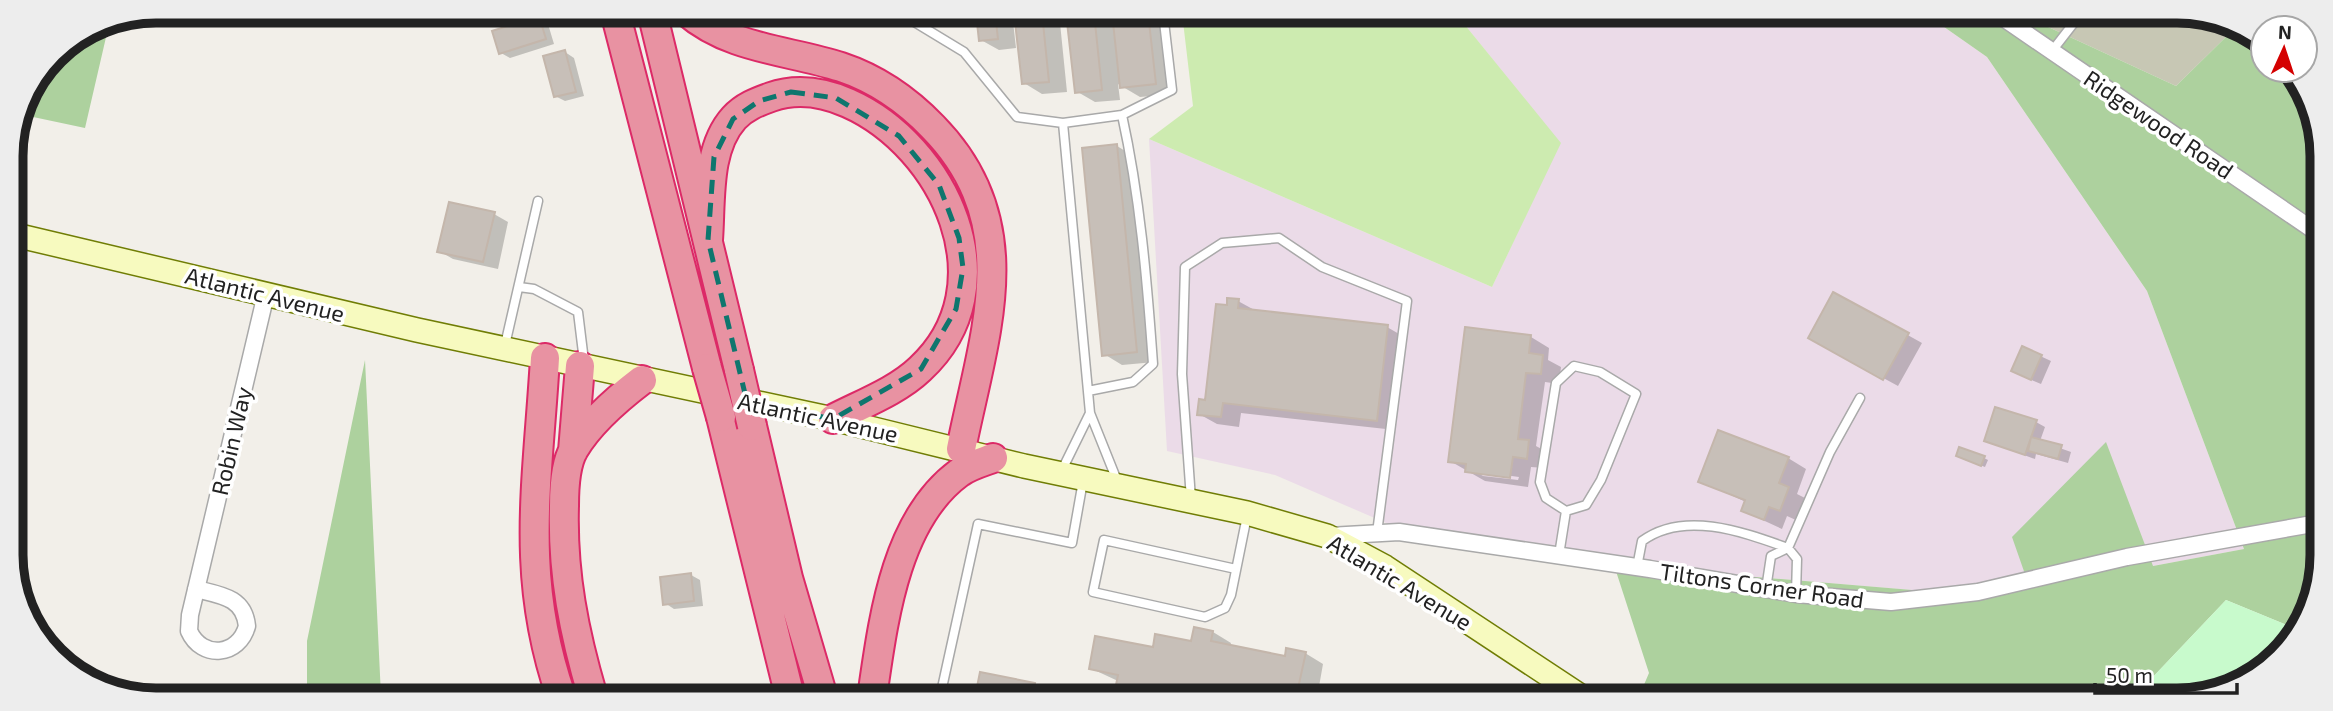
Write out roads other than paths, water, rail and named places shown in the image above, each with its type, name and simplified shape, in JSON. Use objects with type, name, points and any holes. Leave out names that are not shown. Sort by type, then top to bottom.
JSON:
[{"type":"highway","points":[[618,23],[722,417],[787,688]]},
{"type":"highway","points":[[655,23],[788,578],[820,688]]},
{"type":"highway","points":[[702,23],[716,33],[739,42],[837,66],[871,79],[919,113],[941,135],[972,181],[989,228],[993,277],[961,449]]},
{"type":"highway","points":[[708,240],[714,157],[723,135],[733,119],[745,108],[781,93],[811,92],[858,108],[899,135],[928,167],[947,200],[959,238],[963,268],[953,318],[941,342],[921,369],[906,380],[833,419]]},
{"type":"highway","points":[[545,358],[533,549],[543,633],[559,688]]},
{"type":"highway","points":[[582,367],[573,451],[564,492],[566,589],[576,642],[590,688]]},
{"type":"highway","points":[[573,451],[594,423],[642,380]]},
{"type":"highway","points":[[874,688],[897,572],[913,528],[925,506],[959,472],[993,458]]},
{"type":"main road","name":"Atlantic Avenue","points":[[23,237],[582,367],[833,419],[1060,474],[1247,513],[1327,536],[1385,567],[1568,688]]},
{"type":"street","name":"Ridgewood Road","points":[[2011,23],[2310,228]]},
{"type":"street","name":"Robin Way","points":[[196,589],[266,294]]},
{"type":"street","name":"Tiltons Corner Road","points":[[1327,536],[1399,532],[1637,567],[1796,594],[1891,602],[1943,598],[2127,557],[2310,524]]},
{"type":"lane","points":[[736,23],[739,42]]},
{"type":"lane","points":[[916,23],[964,52],[1017,117],[1063,123],[1122,116],[1171,90],[1164,23]]},
{"type":"lane","points":[[2052,51],[2074,23]]},
{"type":"lane","points":[[1088,391],[1133,382],[1153,363],[1147,275],[1132,160],[1122,116]]},
{"type":"lane","points":[[1063,123],[1090,413],[1119,486]]},
{"type":"lane","points":[[505,348],[538,201]]},
{"type":"lane","points":[[1191,501],[1182,374],[1185,267],[1222,243],[1279,238],[1322,267],[1407,301],[1377,533]]},
{"type":"lane","points":[[519,287],[534,289],[578,312],[582,367]]},
{"type":"lane","points":[[1574,366],[1600,372],[1636,394],[1601,480],[1586,505],[1566,511],[1546,498],[1540,482],[1556,383],[1574,366]]},
{"type":"lane","points":[[1766,589],[1771,556],[1788,548],[1830,452],[1860,398]]},
{"type":"lane","points":[[1060,474],[1090,413]]},
{"type":"lane","points":[[942,688],[978,524],[1073,543],[1084,478]]},
{"type":"lane","points":[[1559,555],[1566,511]]},
{"type":"lane","points":[[1236,569],[1104,540],[1093,592],[1205,617],[1225,608],[1236,569],[1247,513]]},
{"type":"lane","points":[[1637,567],[1642,541],[1657,530],[1700,525],[1749,534],[1788,548],[1797,559],[1796,594]]}]
